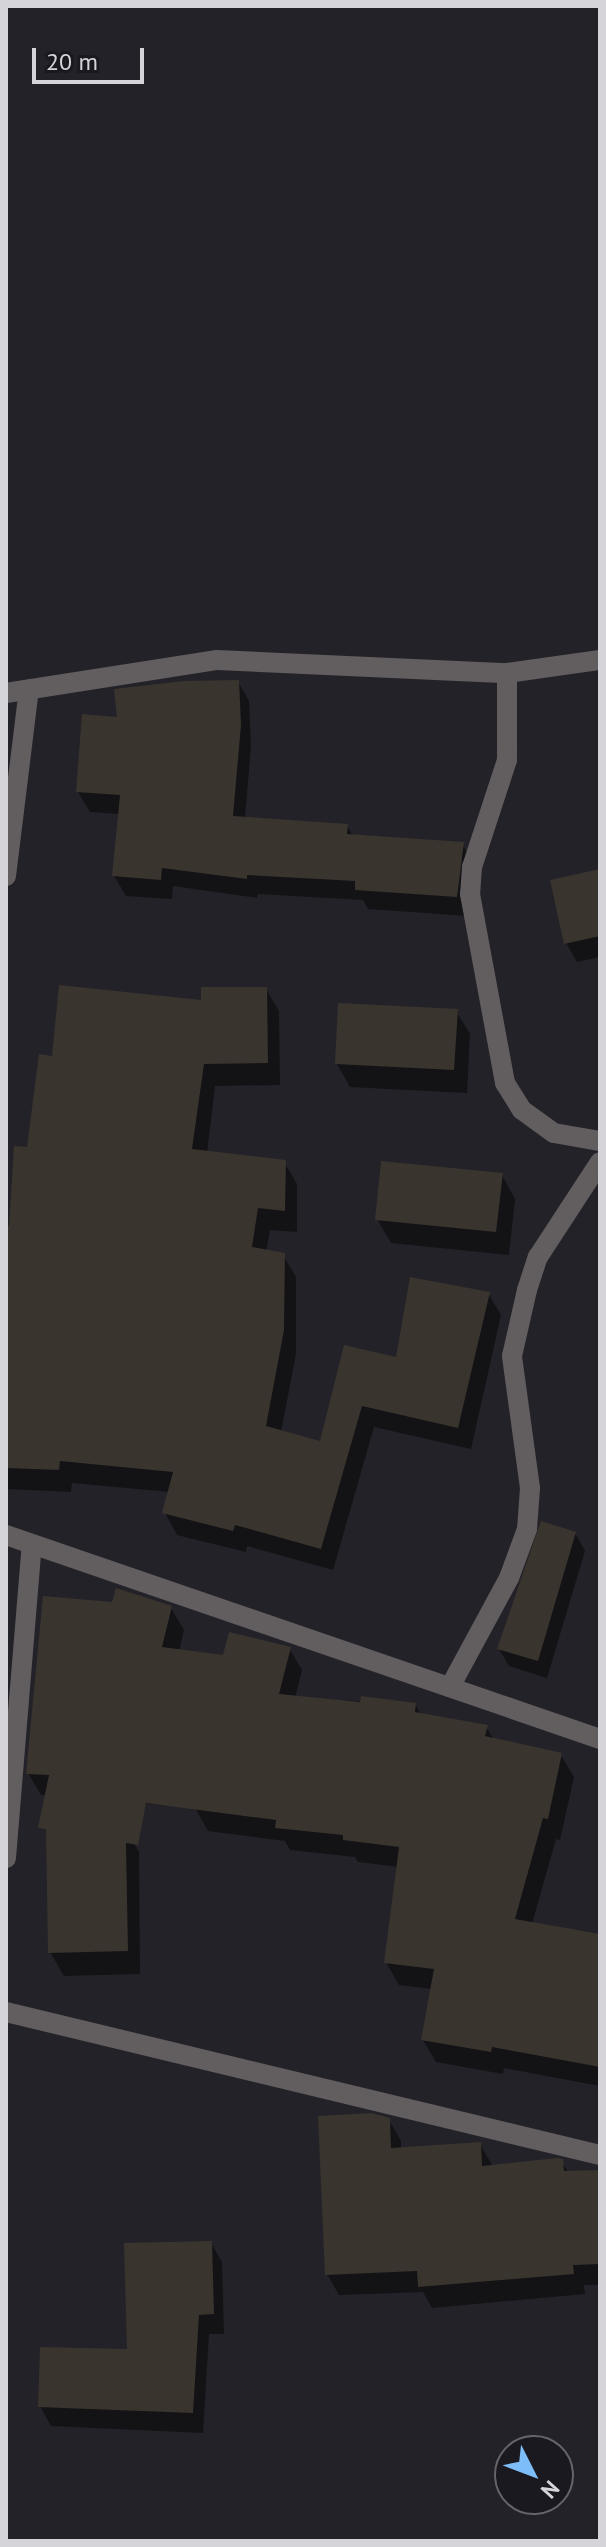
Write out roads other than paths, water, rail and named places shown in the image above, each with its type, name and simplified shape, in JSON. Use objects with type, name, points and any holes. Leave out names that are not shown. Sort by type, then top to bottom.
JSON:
[{"type":"street","points":[[6,693],[217,660],[507,673],[600,660]]},
{"type":"street","points":[[507,673],[507,760],[472,867],[470,894],[505,1083],[522,1110],[554,1133],[600,1141]]},
{"type":"street","points":[[6,876],[29,689]]},
{"type":"street","points":[[450,1687],[509,1578],[527,1529],[530,1488],[512,1356],[527,1290],[538,1257],[600,1162]]},
{"type":"street","points":[[6,1535],[600,1739]]},
{"type":"street","points":[[6,1858],[32,1545]]},
{"type":"street","points":[[6,2012],[600,2155]]}]
